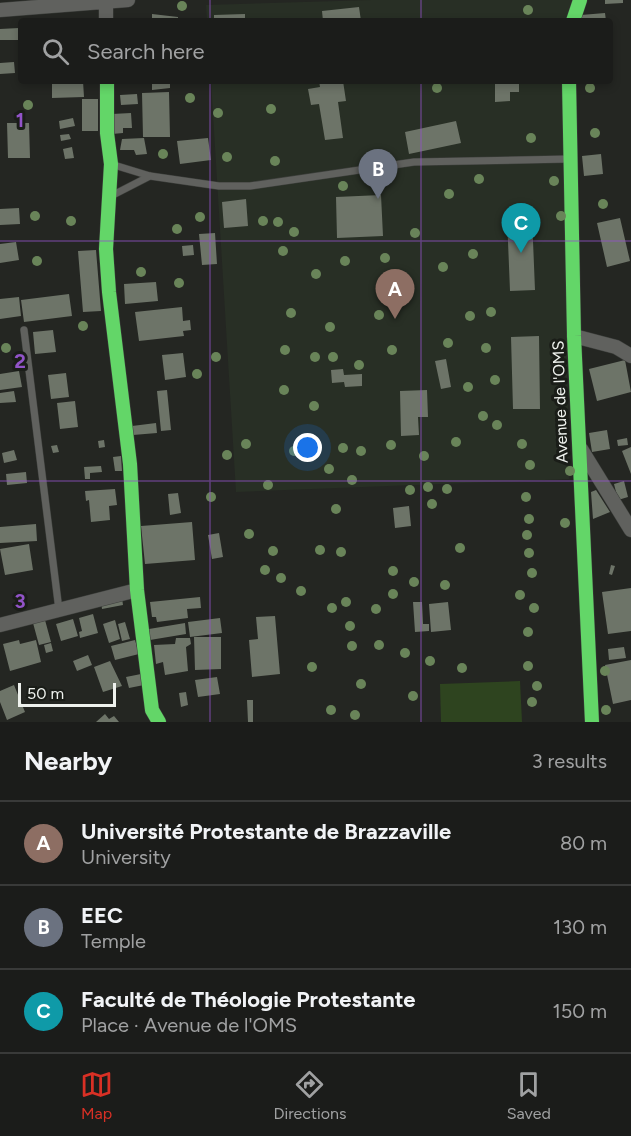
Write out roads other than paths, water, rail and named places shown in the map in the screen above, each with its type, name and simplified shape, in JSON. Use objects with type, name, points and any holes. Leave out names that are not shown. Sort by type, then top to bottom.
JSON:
[{"type":"street","points":[[0,10],[128,0]]},
{"type":"street","points":[[574,18],[580,0]]},
{"type":"street","points":[[106,1],[106,18]]},
{"type":"street","points":[[106,84],[107,133],[111,164],[106,249],[109,292],[130,464],[137,590],[152,710],[159,722]]},
{"type":"street","name":"Avenue de l'OMS","points":[[569,84],[574,336],[592,722]]},
{"type":"street","points":[[574,336],[616,348],[631,356]]},
{"type":"street","points":[[578,445],[631,530]]},
{"type":"street","points":[[0,625],[137,590]]},
{"type":"lane","points":[[111,164],[150,176],[219,186],[250,186],[414,162],[571,158]]},
{"type":"lane","points":[[110,196],[150,176]]},
{"type":"lane","points":[[24,330],[59,610]]},
{"type":"place","name":"EEC","points":[[378,199]]},
{"type":"place","name":"Faculté de Théologie Protestante","points":[[521,253]]},
{"type":"place","name":"Université Protestante de Brazzaville","points":[[395,319]]}]
